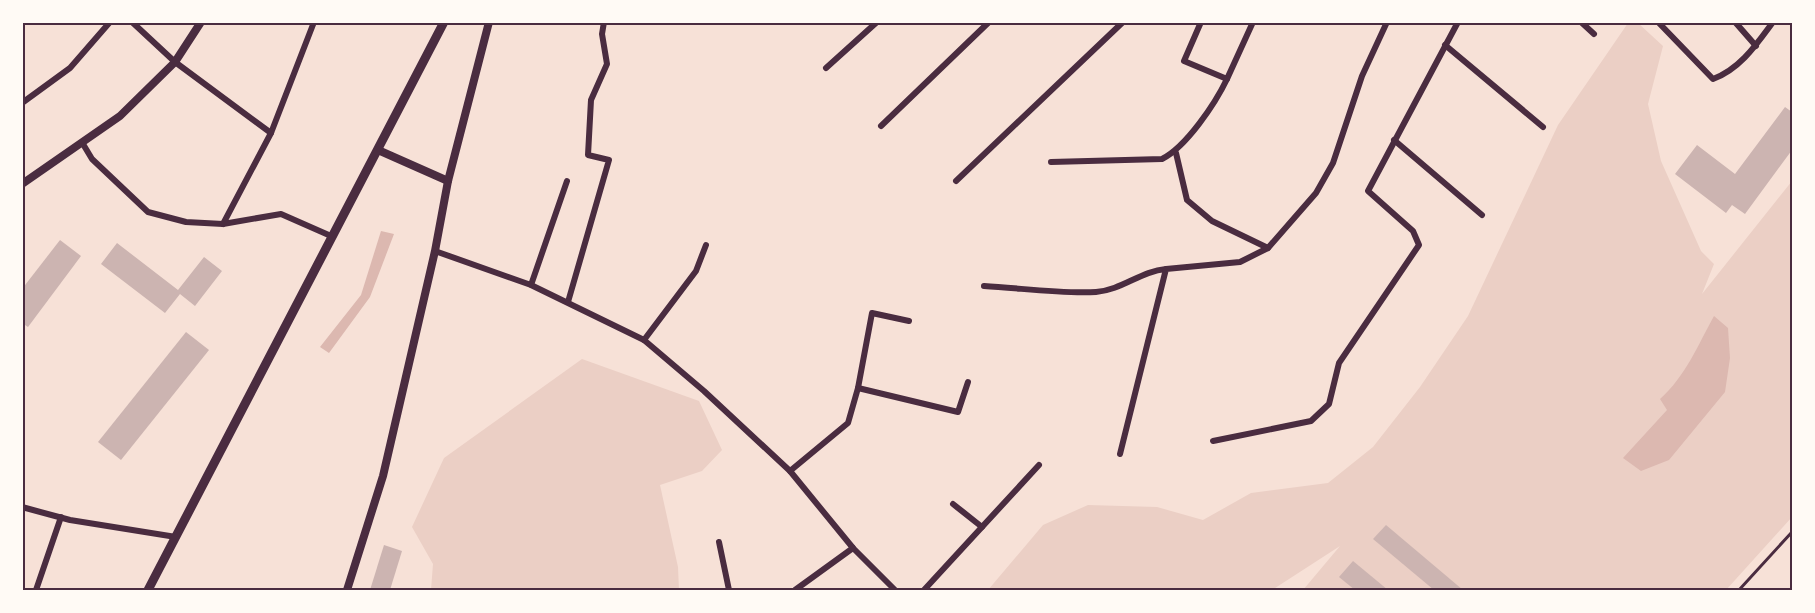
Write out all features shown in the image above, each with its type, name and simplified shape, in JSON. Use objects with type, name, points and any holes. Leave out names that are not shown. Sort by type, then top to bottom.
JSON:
[{"type":"main road","points":[[148,591],[444,22]]},
{"type":"street","points":[[22,103],[70,68],[110,22]]},
{"type":"street","points":[[132,22],[175,62],[271,133]]},
{"type":"street","points":[[22,183],[83,144],[120,116],[175,62],[201,22]]},
{"type":"street","points":[[223,224],[271,133],[314,22]]},
{"type":"street","points":[[348,591],[383,476],[435,251],[448,181],[489,22]]},
{"type":"street","points":[[567,302],[609,160],[588,155],[591,100],[607,64],[602,34],[604,22]]},
{"type":"street","points":[[826,68],[877,22]]},
{"type":"street","points":[[881,126],[989,22]]},
{"type":"street","points":[[956,181],[1123,22]]},
{"type":"street","points":[[1201,22],[1185,61],[1227,79]]},
{"type":"street","points":[[1051,162],[1162,159],[1176,153],[1221,92],[1253,22]]},
{"type":"street","points":[[984,285],[1098,292],[1130,282],[1149,270],[1240,262],[1268,248],[1316,193],[1334,163],[1362,76],[1387,22]]},
{"type":"street","points":[[1213,441],[1311,421],[1329,404],[1339,363],[1419,245],[1413,231],[1368,191],[1458,22]]},
{"type":"street","points":[[1581,22],[1594,34]]},
{"type":"street","points":[[1658,22],[1694,62],[1713,79],[1729,73],[1756,46],[1773,22]]},
{"type":"street","points":[[1735,22],[1756,46]]},
{"type":"street","points":[[1445,45],[1543,127]]},
{"type":"street","points":[[1394,140],[1482,215]]},
{"type":"street","points":[[83,144],[92,159],[148,213],[186,222],[223,224],[281,214],[331,236]]},
{"type":"street","points":[[378,150],[448,181]]},
{"type":"street","points":[[1176,153],[1187,200],[1212,221],[1268,248]]},
{"type":"street","points":[[531,285],[567,181]]},
{"type":"street","points":[[644,340],[696,271],[706,245]]},
{"type":"street","points":[[435,251],[531,285],[644,340],[704,390],[790,471],[854,548],[895,591]]},
{"type":"street","points":[[1120,454],[1166,269]]},
{"type":"street","points":[[790,471],[848,423],[858,388],[872,313],[909,321]]},
{"type":"street","points":[[858,388],[958,412],[968,382]]},
{"type":"street","points":[[924,591],[1039,465]]},
{"type":"street","points":[[953,504],[982,527]]},
{"type":"street","points":[[22,507],[61,518],[176,537]]},
{"type":"street","points":[[36,591],[61,518]]},
{"type":"street","points":[[719,542],[729,591]]},
{"type":"street","points":[[795,591],[854,548]]},
{"type":"lane","points":[[1739,591],[1792,532]]},
{"type":"shaded area","points":[[1628,23],[1638,23],[1663,46],[1648,104],[1661,161],[1701,251],[1714,264],[1702,294],[1792,181],[1792,517],[1726,590],[1303,590],[1340,546],[1272,590],[988,590],[1043,525],[1088,505],[1157,507],[1203,520],[1251,493],[1328,483],[1373,447],[1420,387],[1468,316],[1558,125]]},
{"type":"shaded area","points":[[381,231],[394,234],[370,297],[329,353],[320,347],[361,295]]},
{"type":"shaded area","points":[[1714,316],[1728,328],[1730,358],[1725,392],[1669,460],[1641,471],[1623,458],[1667,410],[1660,399],[1684,371]]},
{"type":"shaded area","points":[[582,359],[699,401],[722,450],[702,471],[660,485],[678,567],[679,590],[431,590],[433,564],[412,527],[444,458]]},
{"type":"building","points":[[1785,107],[1792,112],[1792,150],[1745,214],[1732,205],[1726,213],[1675,174],[1697,145],[1735,174]]},
{"type":"building","points":[[60,240],[81,256],[28,327],[22,323],[22,289]]},
{"type":"building","points":[[117,243],[178,290],[204,257],[222,271],[195,306],[180,294],[165,313],[101,264]]},
{"type":"building","points":[[186,332],[209,350],[121,460],[98,442]]},
{"type":"building","points":[[1386,525],[1463,590],[1434,590],[1373,539]]},
{"type":"building","points":[[384,545],[402,551],[390,590],[370,590]]},
{"type":"building","points":[[1353,561],[1388,590],[1355,590],[1339,577]]}]
